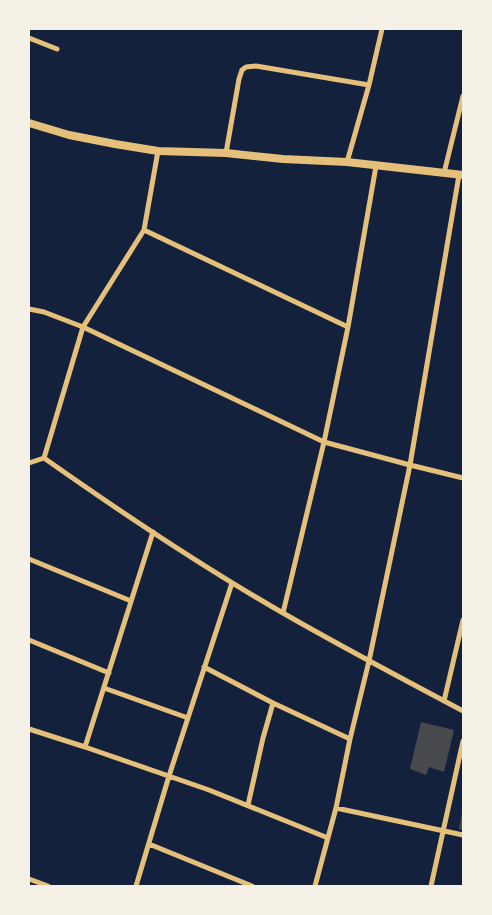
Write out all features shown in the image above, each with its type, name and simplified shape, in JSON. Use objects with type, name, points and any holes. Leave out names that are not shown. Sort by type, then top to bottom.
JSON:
[{"type":"street","points":[[347,162],[369,85],[382,29]]},
{"type":"street","points":[[29,38],[57,49]]},
{"type":"street","points":[[226,153],[238,79],[242,70],[246,67],[256,66],[369,85]]},
{"type":"street","points":[[444,173],[463,96]]},
{"type":"street","points":[[29,123],[69,135],[158,151],[226,153],[283,159],[347,162],[461,175],[410,465],[336,808],[315,886]]},
{"type":"street","points":[[44,458],[83,328],[144,230],[158,151]]},
{"type":"street","points":[[284,613],[324,442],[348,327],[376,166]]},
{"type":"street","points":[[144,230],[348,327]]},
{"type":"street","points":[[29,309],[44,312],[83,328],[324,442],[463,478]]},
{"type":"street","points":[[29,462],[44,458]]},
{"type":"street","points":[[44,458],[98,496],[232,583],[369,661],[463,711]]},
{"type":"street","points":[[85,746],[153,532]]},
{"type":"street","points":[[29,559],[130,601]]},
{"type":"street","points":[[136,886],[169,776],[232,583]]},
{"type":"street","points":[[444,701],[463,620]]},
{"type":"street","points":[[29,640],[109,672]]},
{"type":"street","points":[[204,667],[273,703],[350,739]]},
{"type":"street","points":[[104,688],[188,718]]},
{"type":"street","points":[[248,805],[273,703]]},
{"type":"street","points":[[29,729],[85,746],[169,776],[248,805],[328,838]]},
{"type":"street","points":[[431,886],[463,741]]},
{"type":"street","points":[[336,808],[463,835]]},
{"type":"street","points":[[149,844],[252,886]]},
{"type":"street","points":[[29,879],[48,886]]},
{"type":"building","points":[[421,722],[454,730],[444,772],[429,767],[426,775],[410,769]]},
{"type":"building","points":[[463,813],[463,830],[459,829]]}]
